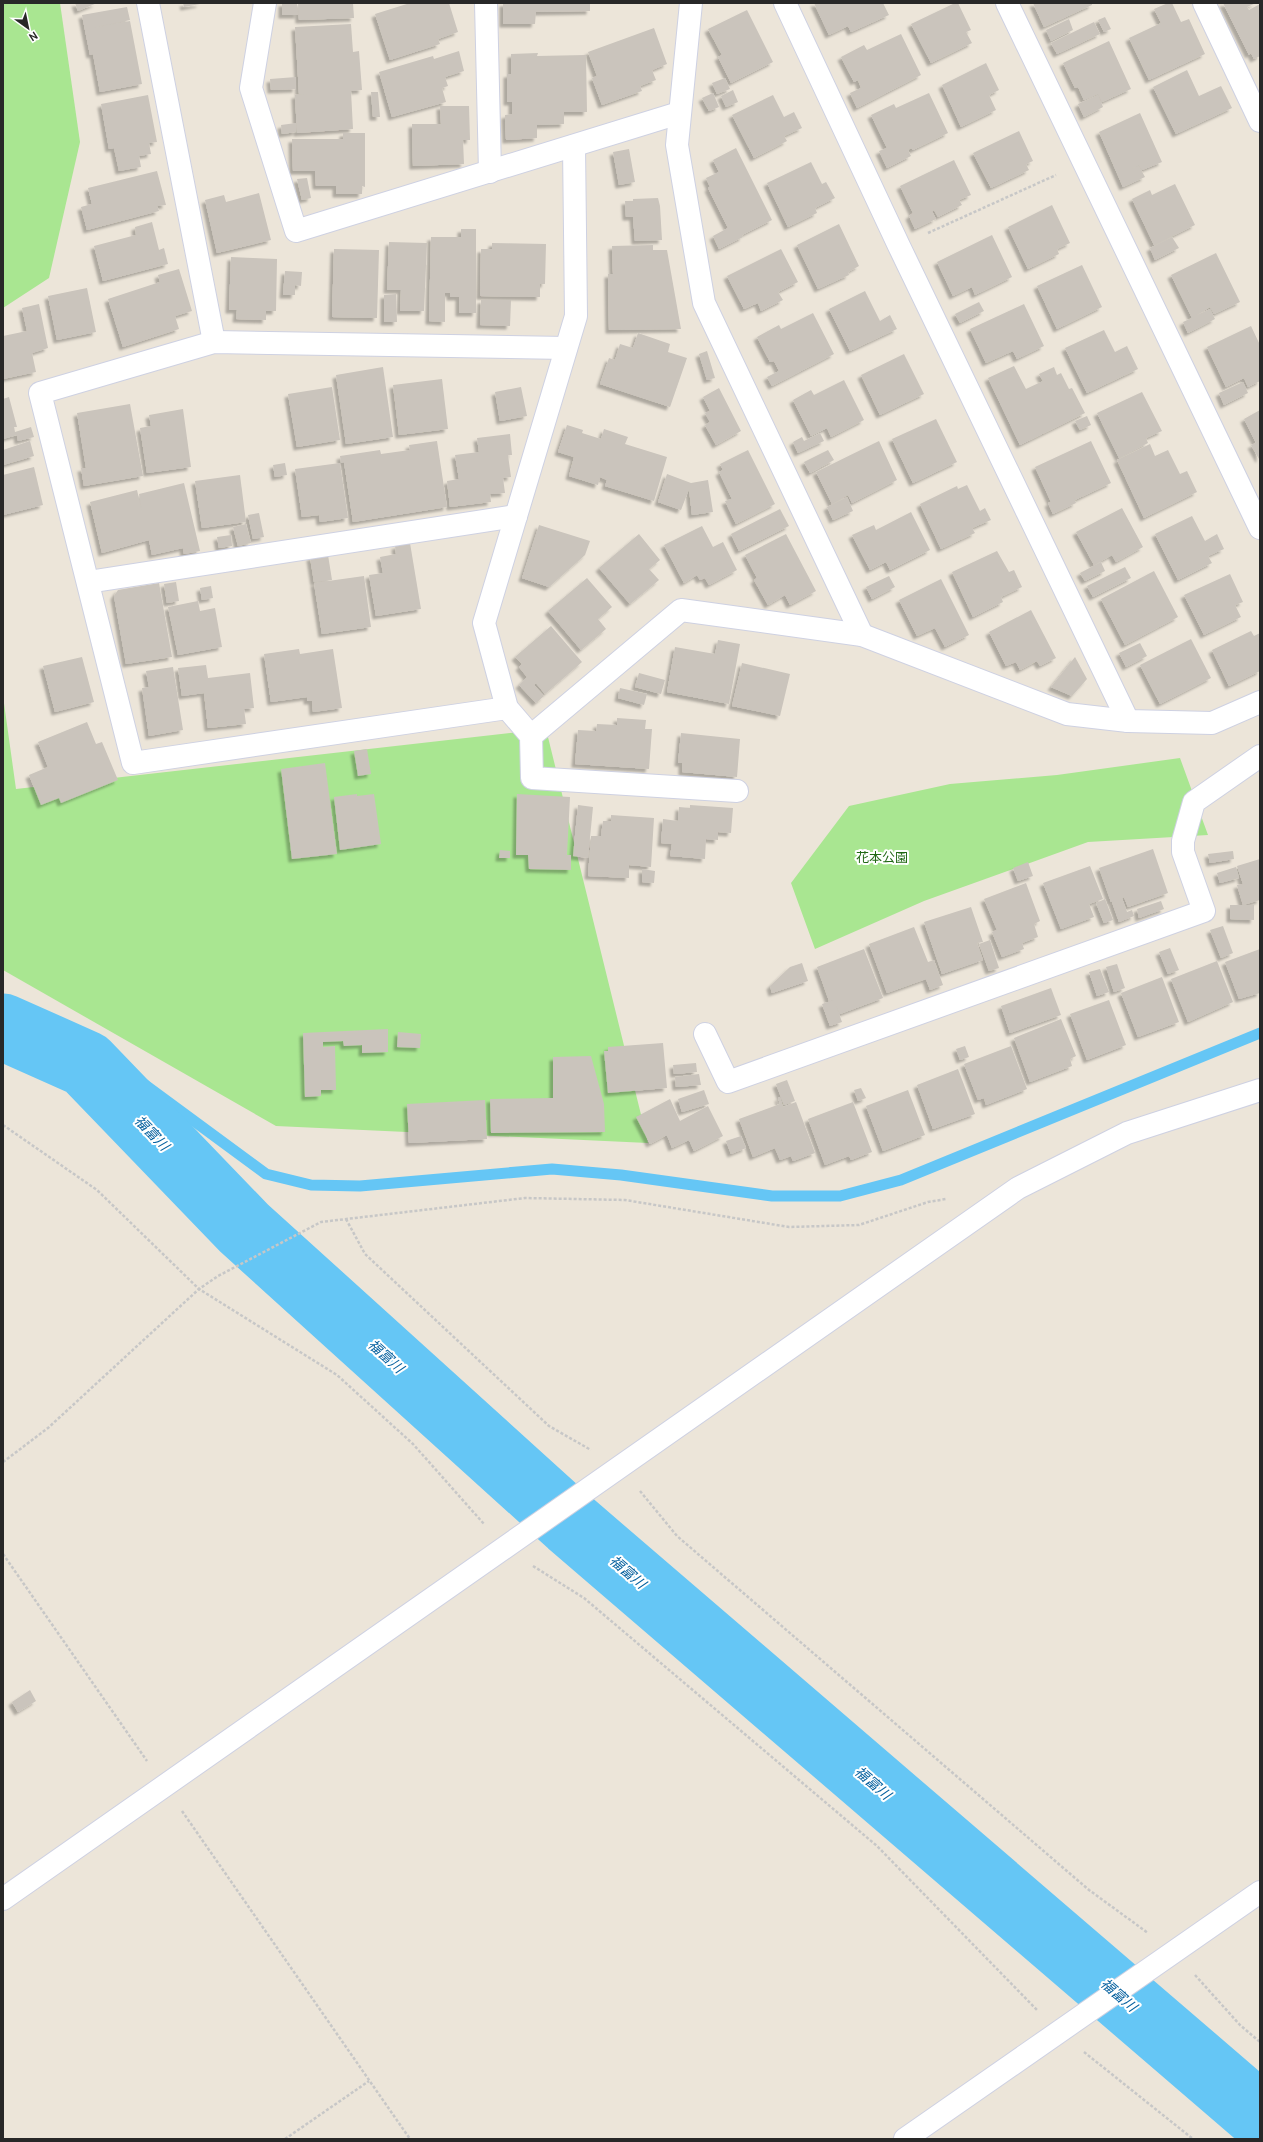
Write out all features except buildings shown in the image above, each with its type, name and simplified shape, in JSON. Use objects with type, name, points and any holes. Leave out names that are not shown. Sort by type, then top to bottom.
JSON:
[{"type":"street","points":[[148,3],[214,342]]},
{"type":"street","points":[[265,3],[251,88],[296,231],[679,114]]},
{"type":"street","points":[[486,3],[490,172]]},
{"type":"street","points":[[691,3],[677,145],[704,303],[862,635]]},
{"type":"street","points":[[785,3],[899,246],[1128,721]]},
{"type":"street","points":[[1007,3],[1260,528]]},
{"type":"street","points":[[1204,3],[1252,83],[1260,121]]},
{"type":"street","points":[[574,146],[576,316],[484,623],[507,708],[531,736],[532,778],[737,791]]},
{"type":"street","points":[[507,708],[132,763],[40,393],[214,342],[566,348]]},
{"type":"street","points":[[88,582],[516,516]]},
{"type":"street","points":[[531,736],[681,610],[862,635],[1067,714],[1128,721],[1212,723],[1260,702]]},
{"type":"street","points":[[705,1034],[728,1082],[1204,911],[1183,852],[1183,841],[1194,802],[1260,756]]},
{"type":"street","points":[[3,1899],[612,1472],[892,1278],[1018,1188],[1127,1133],[1260,1090]]},
{"type":"street","points":[[904,2139],[1260,1892]]},
{"type":"path","points":[[899,246],[1084,163]]},
{"type":"path","points":[[3,1125],[97,1190],[199,1289],[337,1375],[413,1444],[513,1542],[584,1598],[877,1846],[1067,2026],[1193,2139]]},
{"type":"path","points":[[3,1462],[48,1428],[199,1289],[218,1276],[321,1222],[525,1198],[624,1200],[789,1227],[859,1226],[928,1202],[950,1199]]},
{"type":"path","points":[[346,1220],[365,1254],[549,1426],[612,1472],[677,1536],[1089,1890],[1174,1952],[1240,2025],[1260,2042]]},
{"type":"path","points":[[3,1554],[410,2139]]},
{"type":"path","points":[[285,2139],[369,2080]]},
{"type":"green space","points":[[3,3],[60,3],[80,142],[49,278],[3,308]]},
{"type":"green space","points":[[3,696],[16,789],[546,729],[648,1143],[276,1126],[3,970]]},
{"type":"green space","name":"花本公園","points":[[1180,758],[1208,835],[1088,842],[924,901],[815,949],[791,883],[849,806],[950,784],[1057,775]]},
{"type":"waterway","name":"福富川","points":[[3,1027],[86,1064],[244,1228],[570,1523],[1260,2116]]},
{"type":"waterway","points":[[86,1064],[137,1079],[266,1174],[311,1185],[360,1186],[552,1169],[621,1175],[772,1196],[840,1196],[901,1180],[1260,1033]]}]
